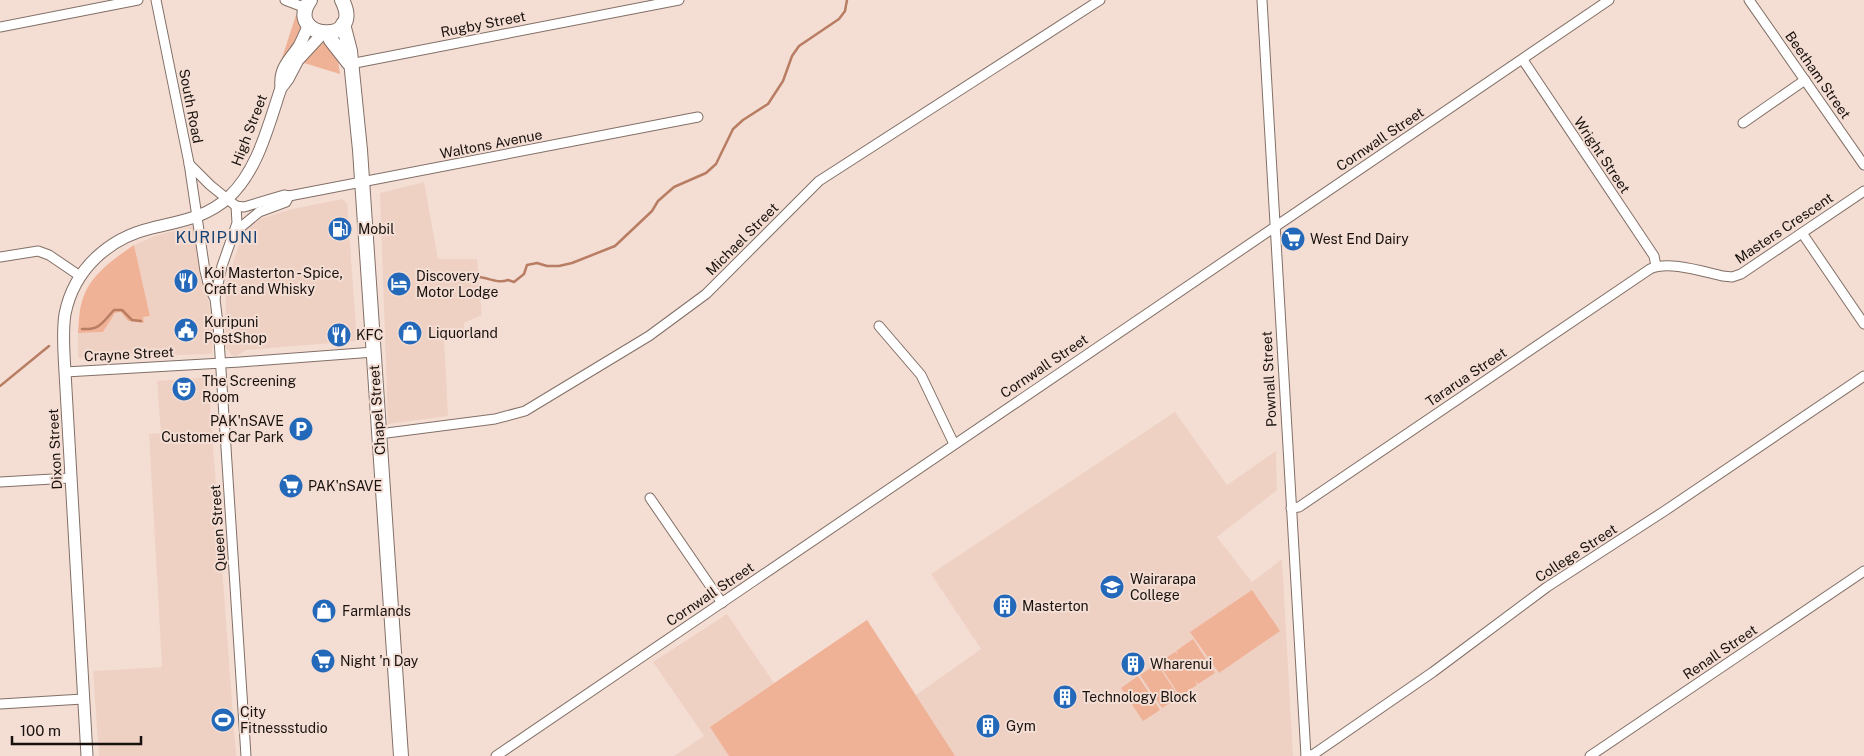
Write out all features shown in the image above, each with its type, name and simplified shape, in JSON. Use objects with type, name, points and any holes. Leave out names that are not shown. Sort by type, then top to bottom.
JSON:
[{"type":"highway","name":"Chapel Street","points":[[342,0],[346,8],[343,24],[344,35],[350,52],[362,182],[401,756]]},
{"type":"highway","points":[[308,4],[306,19],[309,25],[317,32],[326,33],[337,30],[343,24]]},
{"type":"highway","points":[[326,33],[350,64]]},
{"type":"main road","name":"High Street","points":[[281,88],[280,76],[286,63],[304,38],[309,25]]},
{"type":"main road","name":"High Street","points":[[196,218],[220,204],[232,202],[252,166],[281,88],[298,60],[326,33]]},
{"type":"main road","name":"Dixon Street","points":[[87,756],[82,643],[70,478],[65,372],[65,315],[72,292],[80,276],[96,256],[124,237],[142,230],[196,218]]},
{"type":"street","points":[[0,26],[138,0]]},
{"type":"street","name":"South Road","points":[[156,0],[189,163],[196,218]]},
{"type":"street","points":[[284,0],[308,4]]},
{"type":"street","name":"Rugby Street","points":[[350,64],[679,0]]},
{"type":"street","name":"Michael Street","points":[[379,434],[495,419],[525,412],[648,336],[687,309],[706,294],[819,182],[1100,0]]},
{"type":"street","name":"Pownall Street","points":[[1262,0],[1306,756]]},
{"type":"street","name":"Cornwall Street","points":[[496,756],[1609,0]]},
{"type":"street","name":"Beetham Street","points":[[1749,0],[1864,165]]},
{"type":"street","name":"Wright Street","points":[[1523,60],[1654,256],[1656,266]]},
{"type":"street","points":[[1743,123],[1805,80]]},
{"type":"street","name":"Waltons Avenue","points":[[232,202],[244,207],[284,195],[289,196],[698,117]]},
{"type":"street","points":[[189,163],[210,185],[232,202]]},
{"type":"street","name":"Masters Crescent","points":[[1656,266],[1666,265],[1732,276],[1741,274],[1864,191]]},
{"type":"street","name":"Waltons Avenue","points":[[233,234],[252,217],[286,202],[289,196]]},
{"type":"street","name":"Queen Street","points":[[232,202],[237,223],[222,266],[215,299],[221,364],[246,756]]},
{"type":"street","name":"Queen Street","points":[[196,218],[205,271],[209,287],[215,299]]},
{"type":"street","points":[[1802,233],[1864,324]]},
{"type":"street","points":[[0,257],[34,250],[49,255],[80,276]]},
{"type":"street","name":"Tararua Street","points":[[1291,508],[1299,506],[1656,266]]},
{"type":"street","points":[[879,326],[921,375],[954,444]]},
{"type":"street","name":"Crayne Street","points":[[65,372],[221,364],[374,352]]},
{"type":"street","name":"College Street","points":[[1306,756],[1314,754],[1433,672],[1547,587],[1663,512],[1864,376]]},
{"type":"street","points":[[0,482],[70,478]]},
{"type":"street","points":[[650,498],[722,603]]},
{"type":"street","name":"Renall Street","points":[[1590,756],[1864,571]]},
{"type":"street","points":[[0,704],[83,699]]},
{"type":"shaded area","points":[[296,15],[299,21],[300,33],[295,44],[283,60],[282,58]]},
{"type":"shaded area","points":[[323,43],[327,43],[338,60],[340,74],[304,63],[306,56]]},
{"type":"shaded area","points":[[424,182],[438,259],[477,259],[482,315],[464,323],[464,337],[444,338],[448,416],[388,424],[380,193]]},
{"type":"shaded area","points":[[342,199],[347,203],[357,341],[246,350],[236,356],[232,355],[225,347],[226,283],[243,233],[260,219],[292,209]]},
{"type":"shaded area","points":[[193,226],[214,328],[212,354],[78,358],[78,333],[103,332],[115,313],[121,312],[143,317],[150,315],[134,245],[155,236]]},
{"type":"shaded area","points":[[134,245],[150,316],[143,317],[144,323],[128,321],[121,312],[115,313],[103,332],[78,333],[82,302],[92,281],[104,267]]},
{"type":"shaded area","points":[[208,377],[236,756],[99,756],[93,671],[162,667],[149,434],[161,433],[157,381]]},
{"type":"shaded area","name":"Wairarapa College","points":[[1175,412],[1227,485],[1276,451],[1277,490],[1217,537],[1252,582],[1282,559],[1293,756],[674,756],[704,736],[653,662],[727,614],[774,683],[867,620],[916,695],[981,649],[931,574]]},
{"type":"shaded area","points":[[1252,590],[1280,631],[1219,673],[1190,632]]},
{"type":"shaded area","points":[[867,620],[955,756],[729,756],[710,727]]},
{"type":"shaded area","points":[[1193,639],[1215,673],[1198,684],[1195,680],[1197,685],[1180,696],[1158,663],[1175,652],[1178,654],[1176,651]]},
{"type":"shaded area","points":[[1157,664],[1179,697],[1162,708],[1140,675]]},
{"type":"shaded area","points":[[1138,676],[1160,710],[1143,721],[1121,688]]},
{"type":"waterway","points":[[479,277],[514,282],[524,274],[527,265],[537,263],[547,266],[559,266],[572,263],[615,246],[674,187],[706,173],[716,164],[733,129],[743,120],[768,104],[783,81],[792,56],[799,46],[839,19],[845,11],[847,0]]},
{"type":"waterway","points":[[82,329],[97,327],[114,310],[122,310],[132,320],[141,321]]},
{"type":"waterway","points":[[0,386],[49,346]]},
{"type":"place","name":"Mobil","points":[[340,229]]},
{"type":"place","name":"West End Dairy","points":[[1293,239]]},
{"type":"place","name":"Koi Masterton - Spice, Craft and Whisky","points":[[186,281]]},
{"type":"place","name":"Discovery Motor Lodge","points":[[399,284]]},
{"type":"place","name":"Kuripuni PostShop","points":[[186,330]]},
{"type":"place","name":"Liquorland","points":[[410,333]]},
{"type":"place","name":"KFC","points":[[339,335]]},
{"type":"place","name":"The Screening Room","points":[[184,389]]},
{"type":"place","name":"PAK'nSAVE Customer Car Park","points":[[301,429]]},
{"type":"place","name":"PAK'nSAVE","points":[[291,486]]},
{"type":"place","name":"Wairarapa College","points":[[1112,587]]},
{"type":"place","name":"Masterton","points":[[1005,606]]},
{"type":"place","name":"Farmlands","points":[[324,611]]},
{"type":"place","name":"Night 'n Day","points":[[323,661]]},
{"type":"place","name":"Wharenui","points":[[1133,664]]},
{"type":"place","name":"Technology Block","points":[[1065,697]]},
{"type":"place","name":"City Fitnessstudio","points":[[223,720]]},
{"type":"place","name":"Gym","points":[[988,726]]},
{"type":"district","name":"KURIPUNI","points":[[217,237]]}]
